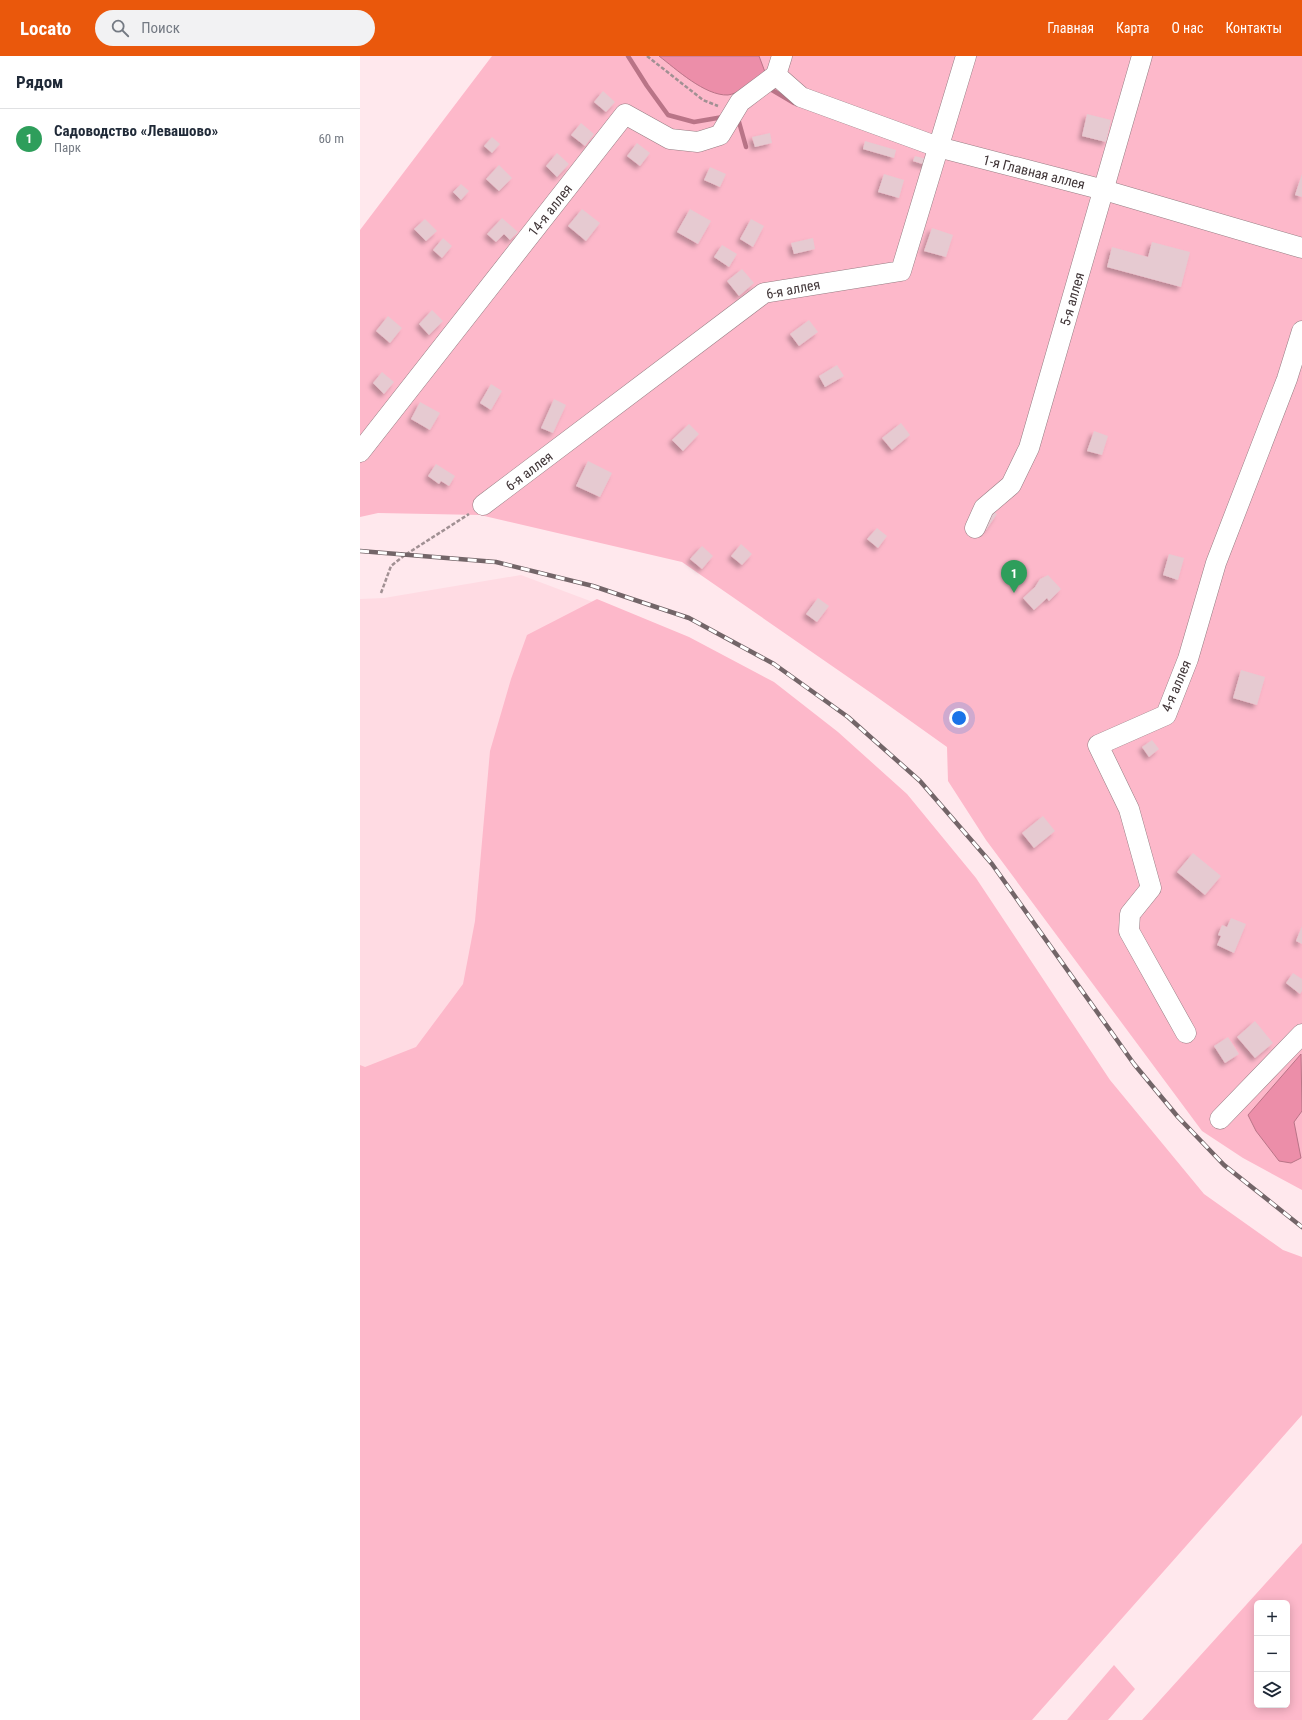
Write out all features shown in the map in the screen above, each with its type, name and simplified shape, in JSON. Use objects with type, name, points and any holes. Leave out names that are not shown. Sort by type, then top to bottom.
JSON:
[{"type":"street","points":[[776,75],[782,56]]},
{"type":"street","name":"6-я аллея","points":[[484,505],[764,293],[901,271],[966,56]]},
{"type":"street","name":"5-я аллея","points":[[974,528],[984,508],[1011,485],[1029,448],[1142,56]]},
{"type":"street","name":"14-я аллея","points":[[360,452],[625,114],[670,139],[698,142],[720,135],[740,102],[776,75]]},
{"type":"street","name":"1-я Главная аллея","points":[[776,75],[801,96],[938,147],[1104,190],[1302,248]]},
{"type":"street","name":"4-я аллея","points":[[1186,1033],[1129,931],[1130,914],[1151,888],[1130,809],[1098,746],[1166,715],[1188,659],[1216,563],[1286,378],[1302,331]]},
{"type":"street","points":[[1220,1119],[1302,1034]]},
{"type":"path","points":[[647,56],[703,100],[720,107],[740,102]]},
{"type":"path","points":[[381,593],[391,566],[404,555],[484,505]]},
{"type":"shaded area","points":[[492,56],[1302,56],[1302,1190],[1243,1158],[1202,1131],[986,840],[948,781],[947,747],[682,562],[480,515],[378,513],[360,517],[360,230]]},
{"type":"shaded area","points":[[659,56],[759,56],[765,72],[762,81],[728,95],[719,94],[701,87],[691,81]]},
{"type":"shaded area","points":[[521,575],[638,619],[465,1029],[360,1078],[360,599],[384,598]]},
{"type":"shaded area","points":[[597,599],[689,637],[774,682],[838,732],[907,794],[976,878],[1110,1080],[1204,1194],[1283,1250],[1302,1257],[1302,1415],[1032,1720],[360,1720],[360,1065],[365,1067],[416,1047],[463,984],[475,921],[490,751],[511,679],[527,635]]},
{"type":"shaded area","points":[[1301,1054],[1302,1111],[1294,1122],[1301,1158],[1291,1163],[1279,1161],[1256,1131],[1248,1115]]},
{"type":"shaded area","points":[[1302,1543],[1302,1720],[1142,1720]]},
{"type":"shaded area","points":[[1114,1665],[1135,1689],[1108,1720],[1067,1720]]},
{"type":"building","points":[[603,91],[615,102],[606,112],[594,102]]},
{"type":"building","points":[[1087,114],[1111,120],[1106,142],[1082,136]]},
{"type":"building","points":[[581,123],[594,134],[585,146],[571,135]]},
{"type":"building","points":[[770,133],[772,143],[755,147],[752,137]]},
{"type":"building","points":[[492,137],[500,144],[492,153],[484,146]]},
{"type":"building","points":[[865,141],[896,150],[894,158],[863,149]]},
{"type":"building","points":[[637,143],[650,153],[640,166],[627,156]]},
{"type":"building","points":[[557,153],[569,164],[557,177],[546,166]]},
{"type":"building","points":[[915,156],[930,160],[929,166],[913,161]]},
{"type":"building","points":[[499,165],[512,178],[499,191],[486,179]]},
{"type":"building","points":[[710,167],[726,174],[720,187],[704,180]]},
{"type":"building","points":[[884,174],[904,180],[899,198],[878,192]]},
{"type":"building","points":[[1302,174],[1302,197],[1295,195]]},
{"type":"building","points":[[461,184],[469,191],[461,200],[453,192]]},
{"type":"building","points":[[582,209],[600,223],[586,241],[568,226]]},
{"type":"building","points":[[690,209],[711,221],[698,244],[677,232]]},
{"type":"building","points":[[502,218],[518,232],[510,240],[504,234],[496,242],[487,234]]},
{"type":"building","points":[[425,219],[437,231],[426,241],[414,229]]},
{"type":"building","points":[[751,219],[764,226],[753,247],[740,239]]},
{"type":"building","points":[[932,228],[953,235],[946,257],[924,251]]},
{"type":"building","points":[[443,238],[452,246],[442,258],[433,250]]},
{"type":"building","points":[[813,238],[815,249],[794,254],[791,243]]},
{"type":"building","points":[[1152,242],[1190,252],[1181,287],[1107,267],[1112,247],[1148,257]]},
{"type":"building","points":[[722,245],[737,254],[729,267],[714,257]]},
{"type":"building","points":[[742,269],[754,283],[739,296],[727,281]]},
{"type":"building","points":[[432,310],[443,321],[429,335],[419,324]]},
{"type":"building","points":[[388,316],[402,328],[390,343],[376,331]]},
{"type":"building","points":[[809,320],[818,332],[799,346],[790,334]]},
{"type":"building","points":[[837,365],[844,376],[825,387],[819,376]]},
{"type":"building","points":[[382,372],[394,382],[384,394],[373,383]]},
{"type":"building","points":[[491,384],[502,391],[491,410],[480,403]]},
{"type":"building","points":[[554,399],[566,405],[553,433],[541,428]]},
{"type":"building","points":[[420,402],[440,413],[430,430],[411,419]]},
{"type":"building","points":[[901,423],[910,435],[892,450],[882,438]]},
{"type":"building","points":[[689,424],[699,434],[683,451],[672,440]]},
{"type":"building","points":[[1094,431],[1108,436],[1102,455],[1087,451]]},
{"type":"building","points":[[588,461],[612,473],[600,497],[576,486]]},
{"type":"building","points":[[436,464],[455,476],[449,486],[441,481],[439,484],[428,476]]},
{"type":"building","points":[[989,509],[997,514],[986,530],[979,525]]},
{"type":"building","points":[[877,528],[887,536],[878,548],[867,539]]},
{"type":"building","points":[[741,544],[752,554],[742,565],[731,556]]},
{"type":"building","points":[[702,546],[713,556],[702,569],[690,559]]},
{"type":"building","points":[[1169,554],[1184,558],[1178,580],[1163,575]]},
{"type":"building","points":[[1048,575],[1061,589],[1049,601],[1047,598],[1034,610],[1023,598],[1035,587],[1040,579]]},
{"type":"building","points":[[818,598],[829,606],[817,622],[806,614]]},
{"type":"building","points":[[1241,670],[1265,677],[1257,705],[1233,698]]},
{"type":"building","points":[[1152,740],[1159,749],[1149,757],[1142,747]]},
{"type":"building","points":[[1043,816],[1055,831],[1034,848],[1022,833]]},
{"type":"building","points":[[1193,853],[1221,876],[1205,895],[1177,872]]},
{"type":"building","points":[[1231,918],[1246,924],[1234,953],[1217,945],[1221,936],[1218,935],[1222,925],[1227,927]]},
{"type":"building","points":[[1302,926],[1302,944],[1296,941]]},
{"type":"building","points":[[1293,973],[1302,979],[1302,991],[1300,994],[1286,983]]},
{"type":"building","points":[[1255,1021],[1273,1043],[1255,1058],[1237,1037]]},
{"type":"building","points":[[1228,1037],[1239,1054],[1225,1063],[1214,1046]]},
{"type":"waterway","points":[[628,56],[668,115],[694,122],[723,117]]},
{"type":"waterway","points":[[772,90],[794,103]]},
{"type":"waterway","points":[[739,122],[746,147]]},
{"type":"railway","points":[[360,551],[496,562],[593,586],[689,618],[774,664],[848,717],[920,781],[992,864],[1134,1064],[1178,1117],[1224,1165],[1302,1227]]},
{"type":"place","name":"Садоводство «Левашово»","points":[[1014,593]]}]
